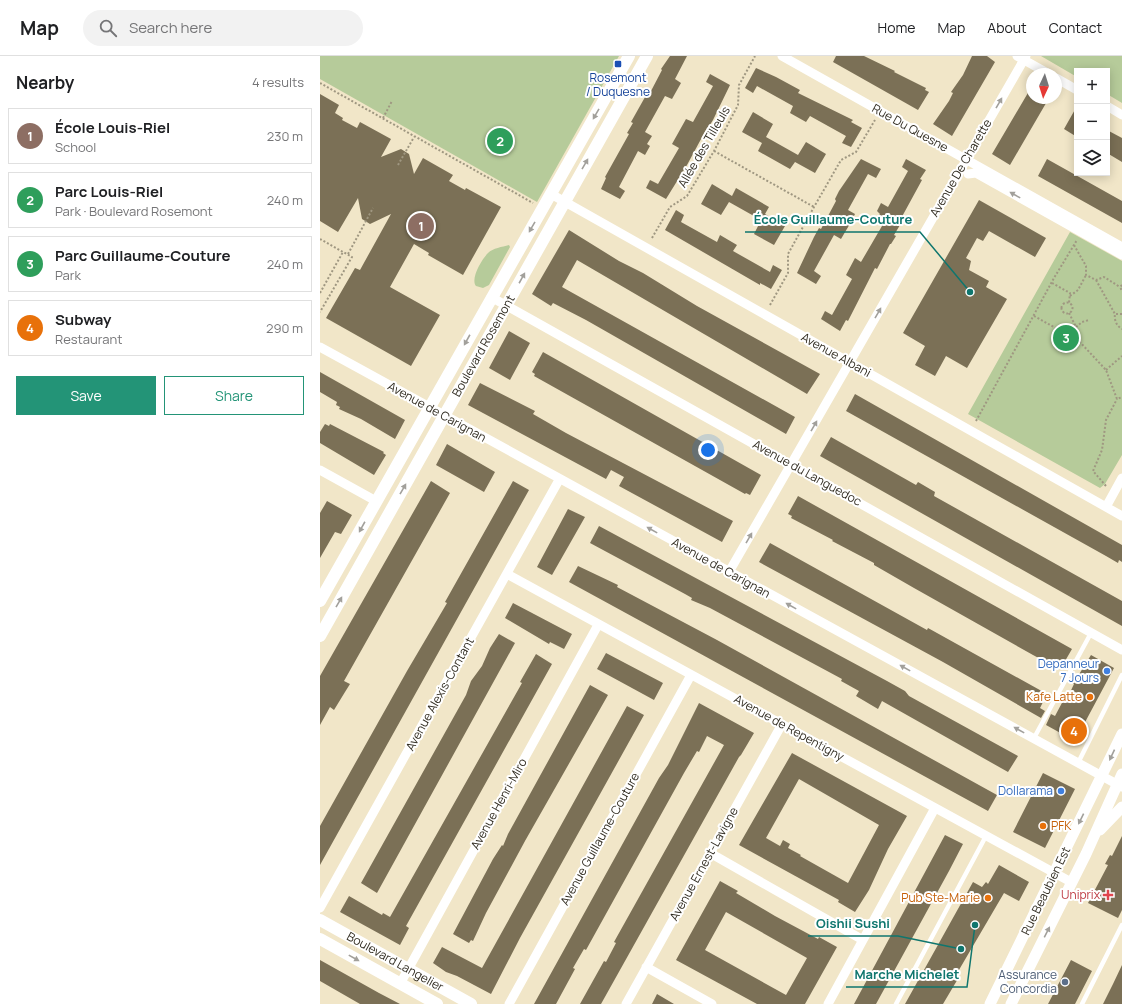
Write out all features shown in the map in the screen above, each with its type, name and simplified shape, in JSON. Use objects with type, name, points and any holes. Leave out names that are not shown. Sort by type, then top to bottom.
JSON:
[{"type":"main road","name":"Boulevard Rosemont","points":[[320,601],[629,56]]},
{"type":"main road","name":"Boulevard Rosemont","points":[[320,636],[647,56]]},
{"type":"main road","name":"Boulevard Langelier","points":[[320,920],[471,1004]]},
{"type":"main road","name":"Boulevard Langelier","points":[[320,939],[437,1004]]},
{"type":"street","name":"Rue Du Quesne","points":[[782,56],[1122,247]]},
{"type":"street","name":"Avenue De Charette","points":[[729,572],[850,363],[1022,57]]},
{"type":"street","points":[[1022,57],[1039,68]]},
{"type":"street","points":[[1062,81],[1074,88]]},
{"type":"street","points":[[1110,108],[1122,115]]},
{"type":"street","points":[[968,174],[976,173],[1122,255]]},
{"type":"street","name":"Avenue Albani","points":[[550,194],[1122,516]]},
{"type":"street","name":"Avenue du Languedoc","points":[[491,297],[792,464],[1122,650]]},
{"type":"street","name":"Avenue de Carignan","points":[[320,347],[559,480],[1078,763],[1114,780]]},
{"type":"street","points":[[320,470],[376,501]]},
{"type":"street","points":[[1106,507],[1122,478]]},
{"type":"street","name":"Avenue Alexis-Contant","points":[[320,908],[559,480]]},
{"type":"street","name":"Avenue de Repentigny","points":[[507,574],[598,625],[1072,882]]},
{"type":"street","name":"Avenue Henri-Miro","points":[[400,984],[598,625]]},
{"type":"street","name":"Avenue Guillaume-Couture","points":[[509,1004],[691,675]]},
{"type":"street","name":"Avenue Ernest-Lavigne","points":[[626,1004],[782,724]]},
{"type":"street","name":"Rue Beaubien Est","points":[[1011,1004],[1093,838],[1114,780],[1122,734]]},
{"type":"street","name":"Rue Beaubien Est","points":[[990,1004],[1055,873],[1114,780]]},
{"type":"street","points":[[828,1004],[935,808]]},
{"type":"street","name":"Rue Beaubien Est","points":[[1093,838],[1122,808]]},
{"type":"street","points":[[710,853],[863,940]]},
{"type":"street","points":[[1019,946],[1036,954]]},
{"type":"street","points":[[646,967],[712,1004]]},
{"type":"lane","points":[[1034,738],[1091,633]]},
{"type":"lane","points":[[1078,763],[1122,675]]},
{"type":"lane","points":[[896,1004],[986,836]]},
{"type":"lane","points":[[1082,1004],[1122,925]]},
{"type":"path","name":"Allée des Tilleuls","points":[[652,238],[670,207],[687,196],[714,151],[738,105],[739,85],[755,56]]},
{"type":"path","points":[[320,83],[536,205]]},
{"type":"path","points":[[383,118],[392,101]]},
{"type":"path","points":[[770,305],[788,273],[788,254],[814,207],[841,160],[856,152],[875,120]]},
{"type":"path","points":[[398,165],[414,136]]},
{"type":"path","points":[[714,151],[814,207]]},
{"type":"path","points":[[348,254],[374,208]]},
{"type":"path","points":[[976,421],[1052,283],[1080,236]]},
{"type":"path","points":[[320,239],[352,257],[320,312]]},
{"type":"path","points":[[1070,296],[1078,290],[1086,275],[1086,266],[1074,245]]},
{"type":"path","points":[[320,293],[343,252]]},
{"type":"path","points":[[1086,275],[1096,280],[1115,314],[1116,322],[1122,329]]},
{"type":"path","points":[[1096,280],[1104,277],[1120,287],[1122,291]]},
{"type":"path","points":[[1052,283],[1070,293],[1069,303],[1072,309],[1069,313]]},
{"type":"path","points":[[1069,303],[1064,304],[1061,308],[1064,312],[1069,313],[1076,327],[1076,339]]},
{"type":"path","points":[[1115,314],[1122,314]]},
{"type":"path","points":[[1034,316],[1076,339],[1106,370],[1117,399]]},
{"type":"path","points":[[1076,327],[1082,322],[1089,320]]},
{"type":"path","points":[[1106,370],[1122,356]]},
{"type":"path","points":[[1106,486],[1093,471],[1102,450],[1106,420],[1117,399],[1122,397]]},
{"type":"green space","points":[[320,56],[619,56],[537,202],[320,79]]},
{"type":"green space","points":[[1041,56],[1122,56],[1122,103],[1110,96],[1110,68],[1074,68],[1074,75]]},
{"type":"green space","points":[[1070,232],[1122,261],[1122,455],[1105,484],[1100,488],[968,414]]},
{"type":"green space","points":[[509,245],[510,247],[489,285],[483,288],[476,286],[474,279],[480,264],[488,253],[492,250]]},
{"type":"building","points":[[670,56],[687,56],[675,79],[681,83],[672,99],[665,96],[645,132],[652,136],[647,144],[650,146],[645,155],[638,151],[619,187],[625,191],[620,199],[601,189],[606,178],[605,177],[629,134],[627,133],[633,123],[631,122],[649,90],[651,91],[662,70],[661,69]]},
{"type":"building","points":[[836,56],[864,56],[926,88],[925,90],[929,92],[918,110],[833,62]]},
{"type":"building","points":[[972,56],[987,56],[995,62],[952,136],[933,124],[949,101],[953,93],[951,92],[963,75]]},
{"type":"building","points":[[756,68],[800,90],[798,93],[853,120],[851,122],[862,128],[851,147],[842,143],[846,136],[810,116],[806,122],[790,113],[793,106],[757,86],[753,93],[745,88]]},
{"type":"building","points":[[710,74],[730,85],[713,120],[666,199],[646,188],[650,180],[658,184],[679,148],[672,144],[686,119],[693,122],[713,86],[706,82]]},
{"type":"building","points":[[320,94],[339,105],[335,113],[343,118],[342,120],[357,128],[360,122],[391,139],[381,157],[401,149],[409,154],[414,174],[423,158],[453,175],[449,181],[465,190],[466,188],[501,207],[463,275],[428,255],[429,253],[414,244],[390,287],[440,315],[411,366],[326,318],[355,268],[360,270],[391,214],[370,224],[362,219],[358,198],[338,232],[320,221]]},
{"type":"building","points":[[1026,96],[1026,104],[1046,104],[1010,165],[992,154]]},
{"type":"building","points":[[1074,111],[1074,135],[1064,129]]},
{"type":"building","points":[[753,112],[773,124],[766,137],[798,155],[806,142],[826,154],[815,173],[795,162],[790,169],[758,151],[762,143],[742,132]]},
{"type":"building","points":[[1110,132],[1122,138],[1122,162],[1110,155]]},
{"type":"building","points":[[861,159],[881,169],[876,178],[868,174],[848,210],[855,214],[851,222],[841,239],[834,235],[814,271],[821,276],[816,284],[797,273],[814,237],[819,228],[821,229],[836,201],[835,199],[839,191]]},
{"type":"building","points":[[906,159],[926,170],[898,224],[900,225],[894,235],[896,236],[890,244],[877,269],[875,268],[848,321],[846,320],[840,331],[821,319],[825,311],[832,315],[852,279],[846,275],[855,258],[861,262],[882,226],[875,222],[880,214],[877,211],[881,203],[888,207],[908,171],[902,167]]},
{"type":"building","points":[[1047,159],[1074,174],[1074,176],[1077,176],[1122,201],[1122,223],[1038,176]]},
{"type":"building","points":[[712,184],[732,196],[736,188],[769,207],[765,214],[785,226],[774,245],[754,234],[761,220],[729,202],[721,215],[701,204]]},
{"type":"building","points":[[979,200],[1046,238],[1035,257],[989,231],[983,241],[977,238],[966,258],[971,261],[969,270],[989,281],[986,287],[1007,299],[967,368],[946,356],[935,376],[915,365],[925,346],[903,333]]},
{"type":"building","points":[[676,210],[684,215],[681,222],[717,242],[720,235],[737,245],[733,251],[770,272],[773,265],[782,270],[771,289],[760,283],[760,285],[665,230]]},
{"type":"building","points":[[569,230],[697,306],[820,374],[807,394],[577,260],[562,287],[795,417],[786,434],[586,320],[553,303],[551,306],[532,294]]},
{"type":"building","points":[[509,331],[530,343],[510,380],[489,368]]},
{"type":"building","points":[[543,352],[761,475],[750,495],[745,494],[534,376],[535,374],[532,372]]},
{"type":"building","points":[[320,372],[405,420],[395,439],[361,419],[339,409],[340,407],[336,405],[337,402],[320,392]]},
{"type":"building","points":[[480,383],[535,411],[533,414],[566,433],[733,521],[722,542],[619,486],[624,477],[611,470],[606,479],[468,405]]},
{"type":"building","points":[[855,394],[1122,545],[1122,562],[1119,560],[1118,563],[846,411]]},
{"type":"building","points":[[325,424],[329,426],[330,424],[384,452],[383,453],[386,455],[374,475],[320,443],[320,432]]},
{"type":"building","points":[[831,437],[916,485],[918,482],[935,492],[934,496],[1122,601],[1122,626],[820,456]]},
{"type":"building","points":[[447,444],[495,472],[484,492],[436,465]]},
{"type":"building","points":[[431,481],[450,493],[344,681],[350,684],[334,710],[330,707],[320,725],[320,676]]},
{"type":"building","points":[[513,481],[529,490],[320,865],[320,826],[447,603],[445,602]]},
{"type":"building","points":[[798,496],[1072,649],[1061,668],[1057,668],[1033,655],[874,565],[874,563],[791,518],[792,516],[788,514]]},
{"type":"building","points":[[327,501],[352,515],[341,534],[335,532],[320,558],[320,513]]},
{"type":"building","points":[[568,509],[585,517],[552,575],[537,567]]},
{"type":"building","points":[[599,526],[887,681],[905,691],[909,696],[1018,756],[1008,772],[882,701],[878,709],[856,696],[859,691],[841,681],[842,679],[710,608],[691,600],[692,598],[685,594],[590,543]]},
{"type":"building","points":[[770,543],[927,630],[928,628],[1047,694],[1040,708],[1045,711],[1041,718],[943,662],[759,562]]},
{"type":"building","points":[[578,566],[618,585],[617,587],[717,640],[997,795],[988,811],[569,582]]},
{"type":"building","points":[[513,603],[572,634],[564,649],[550,642],[549,644],[505,618]]},
{"type":"building","points":[[499,634],[515,643],[377,893],[361,883],[466,695],[471,681],[482,666],[490,648]]},
{"type":"building","points":[[606,653],[663,683],[654,700],[597,669]]},
{"type":"building","points":[[536,654],[552,664],[406,926],[409,928],[400,945],[340,912],[349,896],[382,915],[383,913],[390,917],[522,683],[520,682]]},
{"type":"building","points":[[1091,655],[1114,668],[1075,741],[1046,725],[1051,714],[1055,716],[1064,699],[1066,701],[1073,684]]},
{"type":"building","points":[[590,685],[608,695],[525,841],[486,913],[473,941],[471,940],[469,943],[453,934],[493,859],[502,845],[503,846],[508,834]]},
{"type":"building","points":[[699,703],[754,733],[739,757],[601,1004],[580,1004],[604,961],[606,962],[616,943],[614,942],[724,745],[707,736],[699,752],[697,751],[684,773],[586,950],[584,949],[573,968],[575,969],[556,1004],[534,1004],[659,778],[668,765]]},
{"type":"building","points":[[627,706],[644,715],[520,938],[491,994],[457,976],[446,972],[433,963],[442,947],[482,968]]},
{"type":"building","points":[[792,753],[907,816],[888,849],[869,890],[855,912],[838,902],[839,900],[739,845]],"holes":[[[799,779],[879,825],[848,883],[800,856],[801,855],[788,848],[790,844],[783,840],[780,846],[766,838]]]},
{"type":"building","points":[[1043,773],[1075,789],[1045,848],[1013,832]]},
{"type":"building","points":[[945,835],[963,844],[949,871],[876,1004],[854,1004]]},
{"type":"building","points":[[1122,836],[1122,910],[1118,918],[1088,903],[1108,865],[1105,864],[1110,855],[1112,856]]},
{"type":"building","points":[[999,865],[1029,882],[1019,901],[1004,893],[956,975],[959,977],[943,1004],[905,1004],[973,882],[982,887],[986,882],[988,884]]},
{"type":"building","points":[[720,881],[738,891],[736,893],[775,916],[818,939],[819,937],[837,947],[805,1004],[757,1004],[676,960]],"holes":[[[726,912],[807,958],[786,995],[705,950]]]},
{"type":"building","points":[[320,960],[400,1004],[360,1004],[320,981]]},
{"type":"building","points":[[1071,960],[1092,971],[1075,1004],[1048,1004]]},
{"type":"building","points":[[1122,965],[1122,1004],[1103,1004],[1113,984]]},
{"type":"building","points":[[657,994],[674,1004],[652,1004]]},
{"type":"place","name":"Rosemont / Duquesne","points":[[618,64]]},
{"type":"place","name":"Parc Louis-Riel","points":[[500,141]]},
{"type":"place","name":"École Louis-Riel","points":[[421,226]]},
{"type":"place","name":"École Guillaume-Couture","points":[[970,292]]},
{"type":"place","name":"Parc Guillaume-Couture","points":[[1066,338]]},
{"type":"place","name":"Depanneur 7 Jours","points":[[1107,671]]},
{"type":"place","name":"Kafe Latte","points":[[1090,697]]},
{"type":"place","name":"Subway","points":[[1074,731]]},
{"type":"place","name":"Dollarama","points":[[1061,791]]},
{"type":"place","name":"PFK","points":[[1043,826]]},
{"type":"place","name":"Uniprix","points":[[1108,895]]},
{"type":"place","name":"Pub Ste-Marie","points":[[988,898]]},
{"type":"place","name":"Marche Michelet","points":[[975,925]]},
{"type":"place","name":"Oishii Sushi","points":[[961,949]]},
{"type":"place","name":"Assurance Concordia","points":[[1065,982]]}]
